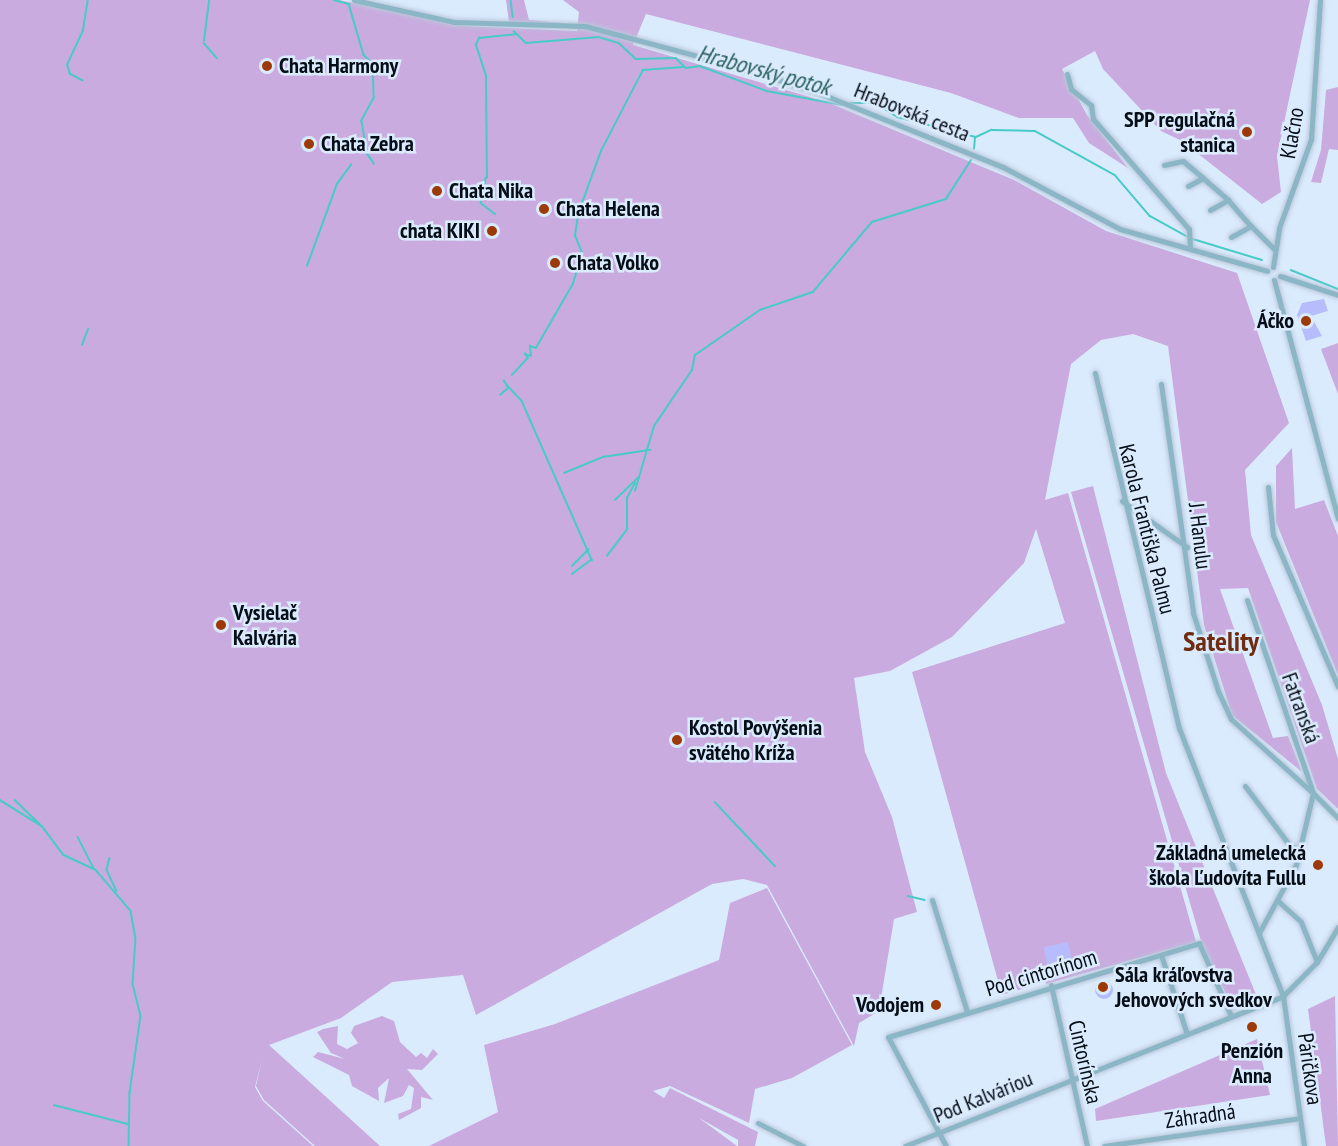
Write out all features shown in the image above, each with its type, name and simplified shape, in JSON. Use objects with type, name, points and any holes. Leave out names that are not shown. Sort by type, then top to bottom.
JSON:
[{"type":"street","name":"Hrabovská cesta","points":[[354,0],[454,22],[585,26],[853,106],[1003,167],[1120,230],[1191,242],[1270,269]]},
{"type":"street","name":"Klačno","points":[[1270,269],[1274,249],[1310,147],[1320,0]]},
{"type":"street","points":[[1067,74],[1071,89],[1091,105],[1093,119],[1191,242]]},
{"type":"street","points":[[1164,165],[1183,161],[1228,200],[1274,249]]},
{"type":"street","points":[[1188,186],[1203,178]]},
{"type":"street","points":[[1210,210],[1228,200]]},
{"type":"street","points":[[1231,237],[1251,226]]},
{"type":"street","points":[[1270,269],[1277,278],[1338,519]]},
{"type":"street","points":[[1270,269],[1277,278],[1338,295]]},
{"type":"street","name":"Karola Františka Palmu","points":[[1095,372],[1122,501],[1179,728],[1283,996]]},
{"type":"street","name":"J. Hanulu","points":[[1161,384],[1187,547],[1193,613],[1224,706],[1249,737],[1313,793]]},
{"type":"street","points":[[1268,487],[1273,535],[1338,687]]},
{"type":"street","points":[[1122,501],[1187,547]]},
{"type":"street","name":"Fatranská","points":[[1247,600],[1313,793],[1338,818]]},
{"type":"street","points":[[1245,786],[1291,847],[1300,849]]},
{"type":"street","points":[[1259,933],[1278,901],[1300,849],[1313,793]]},
{"type":"street","points":[[932,900],[967,1012]]},
{"type":"street","points":[[1278,901],[1301,922],[1317,962]]},
{"type":"street","points":[[1283,996],[1317,962],[1338,927]]},
{"type":"street","name":"Pod cintorínom","points":[[939,1132],[888,1037],[1051,986],[1203,944],[1231,1016]]},
{"type":"street","points":[[1161,955],[1187,1034]]},
{"type":"street","name":"Cintorínska","points":[[1051,986],[1087,1146]]},
{"type":"street","name":"Pod Kalváriou","points":[[905,1146],[1283,996]]},
{"type":"street","name":"Páričkova","points":[[1283,996],[1304,1146]]},
{"type":"street","name":"Záhradná","points":[[1104,1146],[1300,1118]]},
{"type":"street","points":[[758,1123],[803,1146]]},
{"type":"street","points":[[939,1132],[946,1146]]},
{"type":"shaded area","points":[[0,0],[339,0],[464,26],[577,31],[579,12],[563,0],[1310,0],[1277,156],[1281,192],[1262,204],[1182,141],[1161,131],[1103,69],[1095,51],[1062,69],[1087,115],[1128,168],[1089,143],[1073,118],[1019,118],[951,93],[646,14],[633,45],[827,102],[1014,180],[1106,231],[1237,273],[1289,423],[1245,470],[1251,535],[1322,705],[1338,759],[1338,809],[1317,789],[1248,588],[1220,589],[1273,738],[1288,736],[1302,772],[1232,715],[1204,625],[1168,346],[1133,334],[1101,340],[1071,364],[1045,500],[1068,493],[1196,942],[1046,984],[1043,973],[1026,978],[1029,987],[1002,995],[912,672],[1065,623],[1036,529],[1024,563],[952,637],[890,671],[854,678],[865,752],[892,817],[917,912],[894,919],[879,1011],[859,1023],[854,1046],[767,885],[743,879],[712,884],[476,1015],[463,975],[392,982],[341,1018],[269,1045],[380,1146],[315,1146],[264,1100],[256,1086],[262,1060],[255,1087],[263,1101],[313,1146],[0,1146]]},
{"type":"shaded area","points":[[506,0],[524,0],[529,20],[574,24],[509,22]]},
{"type":"shaded area","points":[[1338,87],[1338,150],[1329,149],[1321,183],[1311,182],[1321,150],[1326,90]]},
{"type":"shaded area","points":[[1338,343],[1338,394],[1321,349]]},
{"type":"shaded area","points":[[1292,448],[1295,509],[1324,500],[1338,536],[1338,675],[1276,522],[1276,466]]},
{"type":"shaded area","points":[[1093,486],[1166,773],[1257,997],[1232,1007],[1201,941],[1071,492]]},
{"type":"shaded area","points":[[767,888],[852,1045],[792,1078],[755,1089],[749,1123],[670,1086],[653,1091],[664,1098],[670,1088],[758,1132],[755,1146],[738,1146],[738,1140],[699,1118],[737,1146],[429,1146],[498,1112],[484,1045],[555,1024],[719,960],[730,903]]},
{"type":"shaded area","points":[[1335,996],[1338,1146],[1326,1146],[1308,1009]]},
{"type":"shaded area","points":[[382,1016],[394,1021],[400,1042],[416,1057],[421,1053],[427,1058],[433,1049],[438,1054],[422,1070],[407,1069],[433,1100],[421,1097],[421,1108],[399,1120],[398,1114],[411,1109],[414,1088],[409,1085],[403,1096],[384,1103],[389,1078],[378,1088],[379,1101],[352,1086],[349,1075],[313,1057],[318,1052],[345,1059],[331,1053],[317,1032],[338,1026],[337,1044],[347,1049],[358,1043],[351,1033],[354,1026]]},
{"type":"shaded area","points":[[1257,1039],[1270,1095],[1096,1121],[1095,1109]]},
{"type":"building","points":[[308,136],[314,138],[316,144],[314,150],[308,152],[302,150],[300,144],[302,138]]},
{"type":"building","name":"Áčko","points":[[1324,299],[1328,311],[1311,316],[1322,336],[1306,341],[1297,315],[1302,303]]},
{"type":"building","points":[[1068,942],[1073,965],[1049,971],[1044,947]]},
{"type":"building","name":"Sála kráľovstva Jehovových svedkov","points":[[1104,981],[1110,984],[1113,990],[1110,996],[1104,999],[1098,996],[1095,990],[1098,984]]},
{"type":"waterway","points":[[83,81],[70,74],[67,65],[83,30],[88,0]]},
{"type":"waterway","points":[[334,0],[349,4],[364,55],[373,64],[374,98],[362,121],[366,147]]},
{"type":"waterway","name":"Hrabovský potok","points":[[511,0],[513,17]]},
{"type":"waterway","points":[[204,41],[209,1]]},
{"type":"waterway","name":"Hrabovský potok","points":[[514,31],[526,43],[599,37],[619,43],[636,59],[676,58],[686,68],[700,66],[767,91],[842,105]]},
{"type":"waterway","points":[[487,178],[486,76],[476,45],[479,38],[515,34]]},
{"type":"waterway","points":[[204,43],[217,58]]},
{"type":"waterway","points":[[512,375],[528,358],[525,354],[531,356],[530,346],[536,348],[573,284],[582,253],[575,236],[578,214],[601,151],[643,70],[683,67]]},
{"type":"waterway","name":"Hrabovský potok","points":[[850,103],[875,103],[897,117],[976,137],[991,130],[1035,131],[1115,175],[1150,216],[1188,237]]},
{"type":"waterway","points":[[974,149],[975,138]]},
{"type":"waterway","points":[[365,150],[373,162]]},
{"type":"waterway","points":[[635,491],[654,426],[692,370],[695,355],[760,310],[813,292],[872,222],[946,199],[971,160]]},
{"type":"waterway","points":[[307,266],[337,184],[351,165]]},
{"type":"waterway","points":[[486,178],[481,203],[495,214]]},
{"type":"waterway","name":"Hrabovský potok","points":[[1193,239],[1262,260]]},
{"type":"waterway","name":"Hrabovský potok","points":[[1291,270],[1338,289]]},
{"type":"waterway","points":[[82,345],[88,329]]},
{"type":"waterway","points":[[500,395],[508,388],[504,381]]},
{"type":"waterway","points":[[508,386],[522,401],[592,560],[573,574]]},
{"type":"waterway","points":[[564,473],[603,457],[650,450]]},
{"type":"waterway","points":[[615,500],[638,478]]},
{"type":"waterway","points":[[607,556],[627,529],[627,498],[635,483]]},
{"type":"waterway","points":[[572,566],[588,550]]},
{"type":"waterway","points":[[0,800],[42,826],[64,855],[96,870],[131,911],[136,938],[133,984],[141,1016],[130,1093],[129,1146]]},
{"type":"waterway","points":[[15,800],[40,824]]},
{"type":"waterway","points":[[715,802],[775,866]]},
{"type":"waterway","points":[[78,837],[93,867]]},
{"type":"waterway","points":[[110,858],[107,870],[117,891]]},
{"type":"waterway","points":[[908,896],[925,900]]},
{"type":"waterway","points":[[54,1105],[128,1124]]},
{"type":"place","name":"Chata Harmony","points":[[267,66]]},
{"type":"place","name":"SPP regulačná stanica","points":[[1247,132]]},
{"type":"place","name":"Chata Zebra","points":[[309,144]]},
{"type":"place","name":"Chata Nika","points":[[437,191]]},
{"type":"place","name":"Chata Helena","points":[[544,209]]},
{"type":"place","name":"chata KIKI","points":[[492,231]]},
{"type":"place","name":"Chata Volko","points":[[555,263]]},
{"type":"place","name":"Áčko","points":[[1306,321]]},
{"type":"place","name":"Vysielač Kalvária","points":[[221,625]]},
{"type":"place","name":"Kostol Povýšenia svätého Kríža","points":[[677,740]]},
{"type":"place","name":"Základná umelecká škola Ľudovíta Fullu","points":[[1318,865]]},
{"type":"place","name":"Sála kráľovstva Jehovových svedkov","points":[[1103,987]]},
{"type":"place","name":"Vodojem","points":[[936,1005]]},
{"type":"place","name":"Penzión Anna","points":[[1252,1027]]},
{"type":"district","name":"Satelity","points":[[1221,641]]}]
